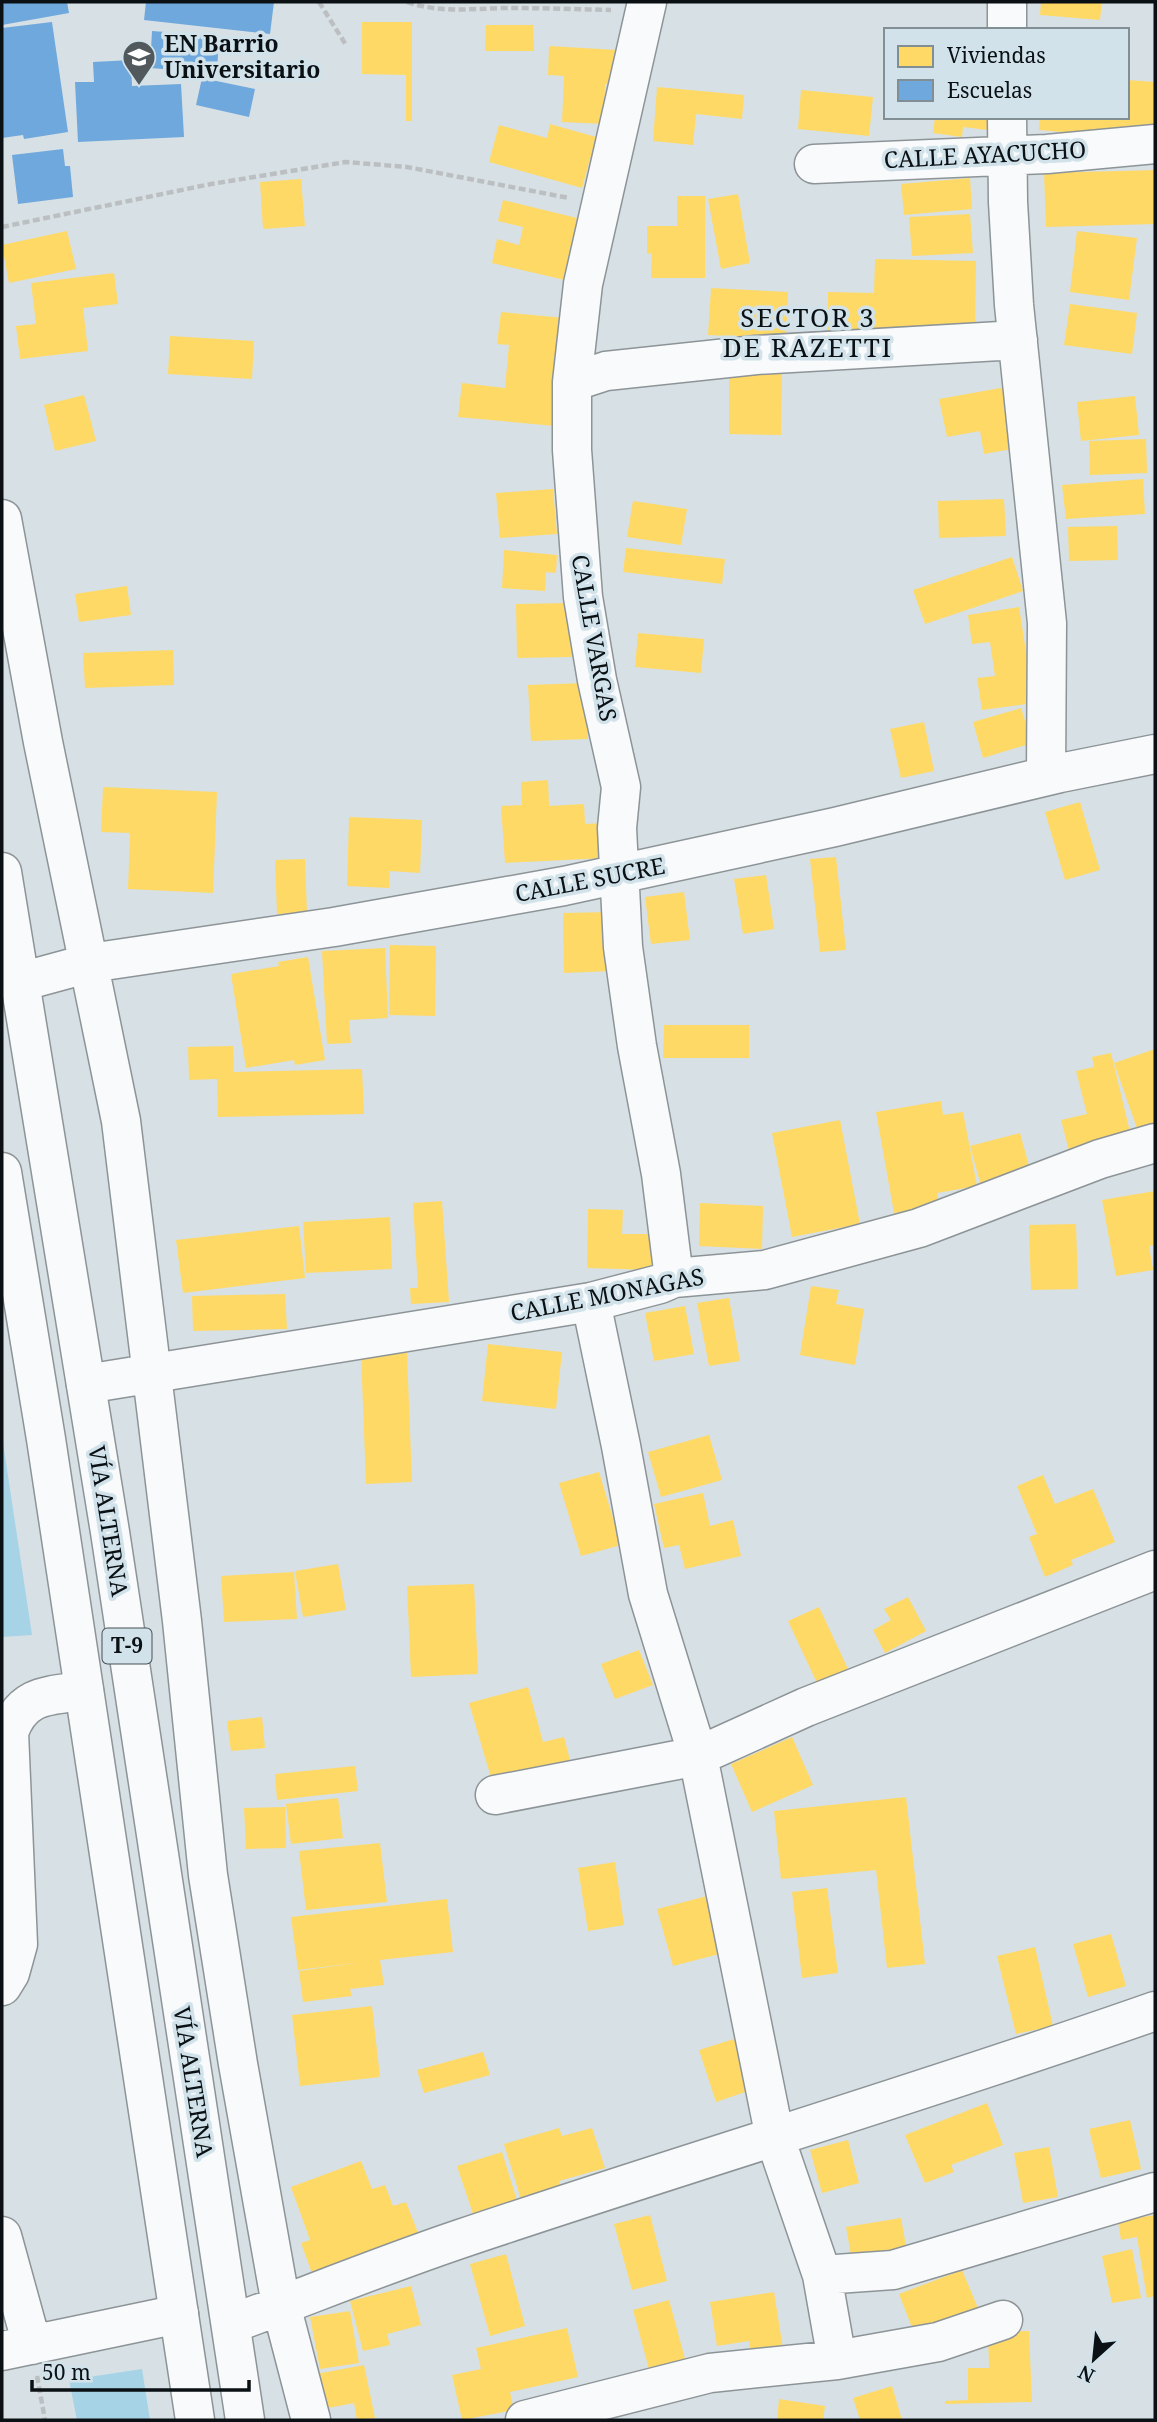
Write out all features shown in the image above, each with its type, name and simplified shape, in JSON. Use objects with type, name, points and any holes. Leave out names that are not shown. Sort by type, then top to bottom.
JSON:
[{"type":"main road","points":[[1007,2],[1007,28]]},
{"type":"main road","name":"CALLE VARGAS","points":[[646,6],[583,284],[572,382],[572,450],[583,597],[597,680],[621,787],[617,828],[623,947],[637,1045],[661,1174],[674,1278]]},
{"type":"main road","points":[[1007,119],[1008,215],[1047,624],[1046,776]]},
{"type":"main road","name":"CALLE AYACUCHO","points":[[814,164],[1047,154],[1155,144]]},
{"type":"main road","points":[[572,382],[606,370],[756,355],[1018,340]]},
{"type":"main road","points":[[2,519],[43,742],[121,1121],[182,1621],[208,1875],[281,2305],[311,2420]]},
{"type":"main road","name":"CALLE SUCRE","points":[[20,982],[90,963],[334,927],[620,875],[1046,776],[1155,754]]},
{"type":"main road","name":"VÍA ALTERNA","points":[[2,872],[86,1384],[246,2420]]},
{"type":"main road","name":"CALLE MONAGAS","points":[[86,1384],[591,1302],[674,1278],[765,1270],[919,1228],[1100,1159],[1155,1143]]},
{"type":"main road","name":"T-9","points":[[2,1172],[46,1439],[195,2420]]},
{"type":"main road","points":[[591,1302],[648,1594],[698,1756],[775,2138],[822,2275],[836,2360]]},
{"type":"main road","points":[[495,1795],[698,1756],[806,1707],[1155,1570]]},
{"type":"main road","points":[[2,1986],[10,1973],[18,1944],[9,1732],[19,1713],[37,1698],[84,1691]]},
{"type":"main road","points":[[231,2324],[458,2240],[1155,2011]]},
{"type":"main road","points":[[822,2275],[893,2270],[1155,2192]]},
{"type":"main road","points":[[2,2236],[17,2348],[179,2314]]},
{"type":"main road","points":[[525,2420],[710,2373],[836,2360],[938,2342],[1003,2320]]},
{"type":"path","points":[[318,2],[346,45]]},
{"type":"path","points":[[407,2],[427,9],[461,11],[646,6]]},
{"type":"path","points":[[2,227],[211,184],[346,162],[408,167],[600,204]]},
{"type":"path","points":[[17,2348],[45,2420]]},
{"type":"shaded area","points":[[2,1436],[32,1635],[2,1637]]},
{"type":"shaded area","points":[[142,2369],[150,2420],[77,2420],[69,2380]]},
{"type":"building: Viviendas","points":[[1041,2],[1102,2],[1100,20],[1040,15]]},
{"type":"building: Viviendas","points":[[362,22],[412,22],[412,121],[406,121],[406,75],[362,74]]},
{"type":"building: Viviendas","points":[[486,25],[533,25],[534,51],[485,51]]},
{"type":"building: Viviendas","points":[[549,46],[617,50],[616,84],[605,84],[604,124],[562,122],[564,76],[548,75]]},
{"type":"building: Viviendas","points":[[1129,80],[1155,82],[1155,132],[1118,137],[1039,130],[1040,119],[1129,119]]},
{"type":"building: Viviendas","points":[[657,87],[744,95],[742,119],[696,114],[693,145],[653,141]]},
{"type":"building: Viviendas","points":[[801,90],[873,97],[869,136],[798,129]]},
{"type":"building: Viviendas","points":[[935,119],[988,119],[987,130],[963,127],[962,137],[933,133]]},
{"type":"building: Viviendas","points":[[550,124],[596,137],[582,188],[489,162],[499,125],[547,138]]},
{"type":"building: Viviendas","points":[[1155,170],[1155,224],[1046,227],[1044,173]]},
{"type":"building: Viviendas","points":[[970,178],[972,209],[904,215],[901,184]]},
{"type":"building: Viviendas","points":[[301,179],[305,226],[263,229],[260,182]]},
{"type":"building: Viviendas","points":[[738,194],[750,263],[721,269],[708,199]]},
{"type":"building: Viviendas","points":[[677,196],[705,196],[705,278],[651,278],[652,253],[647,254],[647,226],[677,226]]},
{"type":"building: Viviendas","points":[[503,200],[577,218],[568,259],[574,261],[569,281],[492,263],[497,239],[519,245],[523,227],[498,221]]},
{"type":"building: Viviendas","points":[[970,214],[973,253],[912,256],[909,217]]},
{"type":"building: Viviendas","points":[[67,231],[76,269],[9,283],[2,245]]},
{"type":"building: Viviendas","points":[[1077,231],[1137,238],[1129,300],[1070,292]]},
{"type":"building: Viviendas","points":[[875,259],[976,261],[975,333],[828,330],[828,292],[874,293]]},
{"type":"building: Viviendas","points":[[114,273],[118,304],[83,308],[88,351],[20,359],[16,326],[36,324],[31,283]]},
{"type":"building: Viviendas","points":[[711,288],[788,292],[786,339],[708,335]]},
{"type":"building: Viviendas","points":[[1070,304],[1137,313],[1132,354],[1064,345]]},
{"type":"building: Viviendas","points":[[501,312],[565,318],[555,426],[458,417],[462,383],[505,388],[509,345],[497,344]]},
{"type":"building: Viviendas","points":[[170,336],[254,341],[252,379],[168,374]]},
{"type":"building: Viviendas","points":[[729,371],[782,372],[781,435],[729,434]]},
{"type":"building: Viviendas","points":[[1006,387],[1018,448],[984,454],[980,431],[947,437],[939,399]]},
{"type":"building: Viviendas","points":[[84,395],[96,441],[55,451],[44,405]]},
{"type":"building: Viviendas","points":[[1135,396],[1139,435],[1081,441],[1077,402]]},
{"type":"building: Viviendas","points":[[1146,439],[1147,473],[1090,475],[1089,441]]},
{"type":"building: Viviendas","points":[[1143,479],[1145,514],[1066,519],[1062,485]]},
{"type":"building: Viviendas","points":[[553,489],[557,534],[500,538],[496,493]]},
{"type":"building: Viviendas","points":[[1004,499],[1006,536],[939,538],[938,501]]},
{"type":"building: Viviendas","points":[[633,501],[687,509],[681,545],[627,537]]},
{"type":"building: Viviendas","points":[[1117,526],[1118,560],[1069,561],[1068,527]]},
{"type":"building: Viviendas","points":[[626,548],[725,559],[722,584],[623,572]]},
{"type":"building: Viviendas","points":[[504,550],[557,555],[556,573],[546,572],[545,591],[502,588]]},
{"type":"building: Viviendas","points":[[1012,557],[1023,591],[925,624],[913,590]]},
{"type":"building: Viviendas","points":[[127,586],[131,615],[79,622],[75,594]]},
{"type":"building: Viviendas","points":[[571,603],[572,657],[517,658],[516,604]]},
{"type":"building: Viviendas","points":[[1019,607],[1034,703],[982,710],[977,678],[995,676],[990,642],[972,644],[968,615]]},
{"type":"building: Viviendas","points":[[638,633],[704,639],[701,673],[635,667]]},
{"type":"building: Viviendas","points":[[173,650],[174,685],[85,688],[83,653]]},
{"type":"building: Viviendas","points":[[586,683],[588,739],[531,741],[528,685]]},
{"type":"building: Viviendas","points":[[1021,708],[1032,743],[983,758],[973,722]]},
{"type":"building: Viviendas","points":[[924,722],[934,771],[901,778],[890,729]]},
{"type":"building: Viviendas","points":[[548,780],[549,806],[584,804],[585,824],[604,823],[606,858],[505,863],[501,806],[522,805],[521,782]]},
{"type":"building: Viviendas","points":[[103,787],[217,792],[213,893],[128,889],[130,833],[101,832]]},
{"type":"building: Viviendas","points":[[1080,802],[1100,870],[1065,880],[1045,812]]},
{"type":"building: Viviendas","points":[[349,817],[422,820],[420,873],[390,871],[389,888],[347,886]]},
{"type":"building: Viviendas","points":[[836,857],[846,950],[820,952],[810,859]]},
{"type":"building: Viviendas","points":[[305,859],[307,913],[277,914],[275,860]]},
{"type":"building: Viviendas","points":[[766,875],[774,929],[743,934],[734,879]]},
{"type":"building: Viviendas","points":[[684,892],[690,940],[651,944],[645,897]]},
{"type":"building: Viviendas","points":[[611,912],[613,971],[564,973],[563,913]]},
{"type":"building: Viviendas","points":[[390,945],[436,946],[435,1016],[389,1015]]},
{"type":"building: Viviendas","points":[[385,948],[388,1018],[349,1020],[351,1043],[327,1044],[322,951]]},
{"type":"building: Viviendas","points":[[308,957],[325,1060],[295,1065],[294,1060],[246,1068],[231,974],[279,966],[278,962]]},
{"type":"building: Viviendas","points":[[664,1025],[749,1025],[749,1058],[663,1058]]},
{"type":"building: Viviendas","points":[[233,1046],[234,1072],[362,1069],[364,1114],[218,1117],[217,1079],[189,1080],[188,1047]]},
{"type":"building: Viviendas","points":[[1155,1049],[1155,1128],[1139,1134],[1114,1063]]},
{"type":"building: Viviendas","points":[[1111,1053],[1131,1136],[1069,1151],[1061,1120],[1087,1114],[1076,1071],[1094,1067],[1092,1057]]},
{"type":"building: Viviendas","points":[[941,1101],[943,1115],[963,1112],[977,1186],[937,1193],[939,1206],[894,1213],[876,1112]]},
{"type":"building: Viviendas","points":[[840,1120],[860,1224],[792,1237],[772,1133]]},
{"type":"building: Viviendas","points":[[1020,1133],[1031,1173],[981,1186],[970,1146]]},
{"type":"building: Viviendas","points":[[1155,1191],[1155,1245],[1149,1246],[1153,1270],[1116,1276],[1102,1200]]},
{"type":"building: Viviendas","points":[[442,1201],[449,1302],[411,1304],[410,1288],[418,1288],[413,1203]]},
{"type":"building: Viviendas","points":[[700,1203],[763,1206],[762,1249],[699,1246]]},
{"type":"building: Viviendas","points":[[588,1209],[623,1210],[622,1234],[651,1234],[651,1270],[587,1268]]},
{"type":"building: Viviendas","points":[[390,1217],[392,1269],[306,1273],[303,1222]]},
{"type":"building: Viviendas","points":[[1076,1224],[1078,1289],[1031,1290],[1029,1225]]},
{"type":"building: Viviendas","points":[[299,1226],[305,1278],[183,1293],[176,1240]]},
{"type":"building: Viviendas","points":[[811,1286],[839,1290],[836,1304],[864,1309],[855,1365],[800,1355]]},
{"type":"building: Viviendas","points":[[285,1294],[287,1329],[193,1331],[192,1296]]},
{"type":"building: Viviendas","points":[[729,1298],[740,1361],[709,1366],[697,1303]]},
{"type":"building: Viviendas","points":[[685,1306],[694,1354],[654,1361],[645,1313]]},
{"type":"building: Viviendas","points":[[488,1344],[562,1352],[556,1409],[482,1401]]},
{"type":"building: Viviendas","points":[[407,1353],[412,1482],[366,1484],[361,1354]]},
{"type":"building: Viviendas","points":[[709,1435],[722,1480],[661,1497],[648,1452]]},
{"type":"building: Viviendas","points":[[599,1472],[621,1545],[581,1556],[559,1483]]},
{"type":"building: Viviendas","points":[[1043,1475],[1055,1504],[1093,1489],[1115,1542],[1071,1560],[1073,1565],[1045,1577],[1029,1537],[1037,1534],[1017,1486]]},
{"type":"building: Viviendas","points":[[703,1493],[710,1526],[733,1520],[741,1556],[685,1569],[679,1545],[664,1548],[654,1504]]},
{"type":"building: Viviendas","points":[[338,1564],[346,1610],[303,1617],[295,1571]]},
{"type":"building: Viviendas","points":[[294,1572],[297,1619],[224,1622],[221,1576]]},
{"type":"building: Viviendas","points":[[474,1584],[478,1674],[411,1677],[407,1586]]},
{"type":"building: Viviendas","points":[[908,1597],[926,1631],[885,1653],[873,1630],[891,1620],[884,1609]]},
{"type":"building: Viviendas","points":[[819,1607],[848,1669],[817,1683],[788,1621]]},
{"type":"building: Viviendas","points":[[639,1650],[653,1685],[615,1699],[601,1664]]},
{"type":"building: Viviendas","points":[[528,1687],[543,1742],[564,1737],[570,1760],[492,1781],[469,1703]]},
{"type":"building: Viviendas","points":[[262,1717],[265,1748],[231,1751],[227,1721]]},
{"type":"building: Viviendas","points":[[792,1737],[813,1785],[752,1812],[731,1764]]},
{"type":"building: Viviendas","points":[[355,1766],[358,1791],[277,1800],[275,1774]]},
{"type":"building: Viviendas","points":[[906,1797],[925,1964],[887,1968],[876,1870],[781,1879],[774,1811]]},
{"type":"building: Viviendas","points":[[338,1798],[343,1838],[291,1844],[286,1804]]},
{"type":"building: Viviendas","points":[[285,1807],[286,1848],[246,1849],[244,1808]]},
{"type":"building: Viviendas","points":[[380,1843],[387,1902],[306,1910],[299,1851]]},
{"type":"building: Viviendas","points":[[615,1862],[624,1925],[588,1931],[578,1868]]},
{"type":"building: Viviendas","points":[[827,1888],[838,1973],[802,1978],[792,1892]]},
{"type":"building: Viviendas","points":[[711,1895],[727,1952],[673,1966],[657,1909]]},
{"type":"building: Viviendas","points":[[447,1899],[453,1952],[380,1960],[384,1985],[350,1989],[352,1996],[303,2002],[299,1971],[356,1963],[298,1970],[291,1917]]},
{"type":"building: Viviendas","points":[[1111,1934],[1126,1986],[1088,1997],[1073,1944]]},
{"type":"building: Viviendas","points":[[1035,1947],[1053,2026],[1016,2034],[997,1956]]},
{"type":"building: Viviendas","points":[[372,2006],[380,2077],[300,2086],[292,2015]]},
{"type":"building: Viviendas","points":[[734,2039],[751,2090],[716,2102],[699,2050]]},
{"type":"building: Viviendas","points":[[483,2052],[490,2075],[424,2093],[417,2070]]},
{"type":"building: Viviendas","points":[[987,2103],[1003,2145],[951,2165],[954,2172],[925,2183],[905,2135]]},
{"type":"building: Viviendas","points":[[1130,2120],[1141,2169],[1101,2178],[1089,2129]]},
{"type":"building: Viviendas","points":[[559,2128],[562,2136],[592,2128],[605,2168],[559,2181],[563,2195],[523,2206],[504,2144]]},
{"type":"building: Viviendas","points":[[848,2140],[859,2183],[822,2193],[810,2150]]},
{"type":"building: Viviendas","points":[[1049,2147],[1058,2197],[1023,2203],[1014,2153]]},
{"type":"building: Viviendas","points":[[502,2152],[519,2207],[475,2220],[457,2166]]},
{"type":"building: Viviendas","points":[[361,2161],[372,2189],[385,2185],[393,2206],[406,2202],[420,2238],[313,2276],[301,2243],[310,2240],[291,2187]]},
{"type":"building: Viviendas","points":[[650,2215],[667,2281],[632,2290],[614,2224]]},
{"type":"building: Viviendas","points":[[1155,2215],[1155,2296],[1147,2298],[1137,2237],[1121,2240],[1118,2221]]},
{"type":"building: Viviendas","points":[[901,2218],[907,2252],[852,2261],[846,2227]]},
{"type":"building: Viviendas","points":[[1132,2249],[1141,2298],[1112,2303],[1102,2256]]},
{"type":"building: Viviendas","points":[[506,2254],[525,2326],[490,2336],[470,2264]]},
{"type":"building: Viviendas","points":[[962,2270],[980,2313],[916,2338],[899,2294]]},
{"type":"building: Viviendas","points":[[411,2286],[421,2325],[387,2334],[390,2345],[363,2351],[350,2301]]},
{"type":"building: Viviendas","points":[[774,2292],[783,2349],[751,2354],[749,2341],[717,2346],[710,2302]]},
{"type":"building: Viviendas","points":[[669,2300],[688,2370],[652,2380],[633,2310]]},
{"type":"building: Viviendas","points":[[350,2311],[359,2363],[320,2369],[310,2317]]},
{"type":"building: Viviendas","points":[[567,2328],[578,2377],[510,2392],[514,2410],[462,2420],[452,2375],[481,2369],[476,2348]]},
{"type":"building: Viviendas","points":[[1029,2331],[1032,2402],[945,2404],[945,2401],[968,2400],[968,2368],[989,2368],[988,2332]]},
{"type":"building: Viviendas","points":[[364,2365],[375,2418],[357,2420],[354,2403],[323,2409],[316,2374]]},
{"type":"building: Viviendas","points":[[892,2386],[902,2420],[860,2420],[853,2398]]},
{"type":"building: Viviendas","points":[[779,2399],[825,2406],[823,2420],[777,2420]]},
{"type":"building: Escuelas","points":[[2,2],[67,2],[69,13],[2,25]]},
{"type":"building: Escuelas","points":[[146,2],[274,2],[270,34],[144,20]]},
{"type":"building: Escuelas","points":[[52,22],[68,132],[24,139],[23,135],[2,138],[2,28]]},
{"type":"building: Escuelas","points":[[152,31],[219,36],[217,73],[150,68]]},
{"type":"building: Escuelas","points":[[131,60],[132,86],[181,84],[184,137],[78,142],[75,82],[94,82],[93,62]]},
{"type":"building: Escuelas","points":[[202,78],[255,89],[249,117],[196,105]]},
{"type":"building: Escuelas","points":[[63,149],[65,166],[70,166],[73,197],[18,204],[12,155]]},
{"type":"place","name":"EN Barrio Universitario","points":[[139,87]]},
{"type":"district","name":"SECTOR 3 DE RAZETTI","points":[[808,333]]}]
